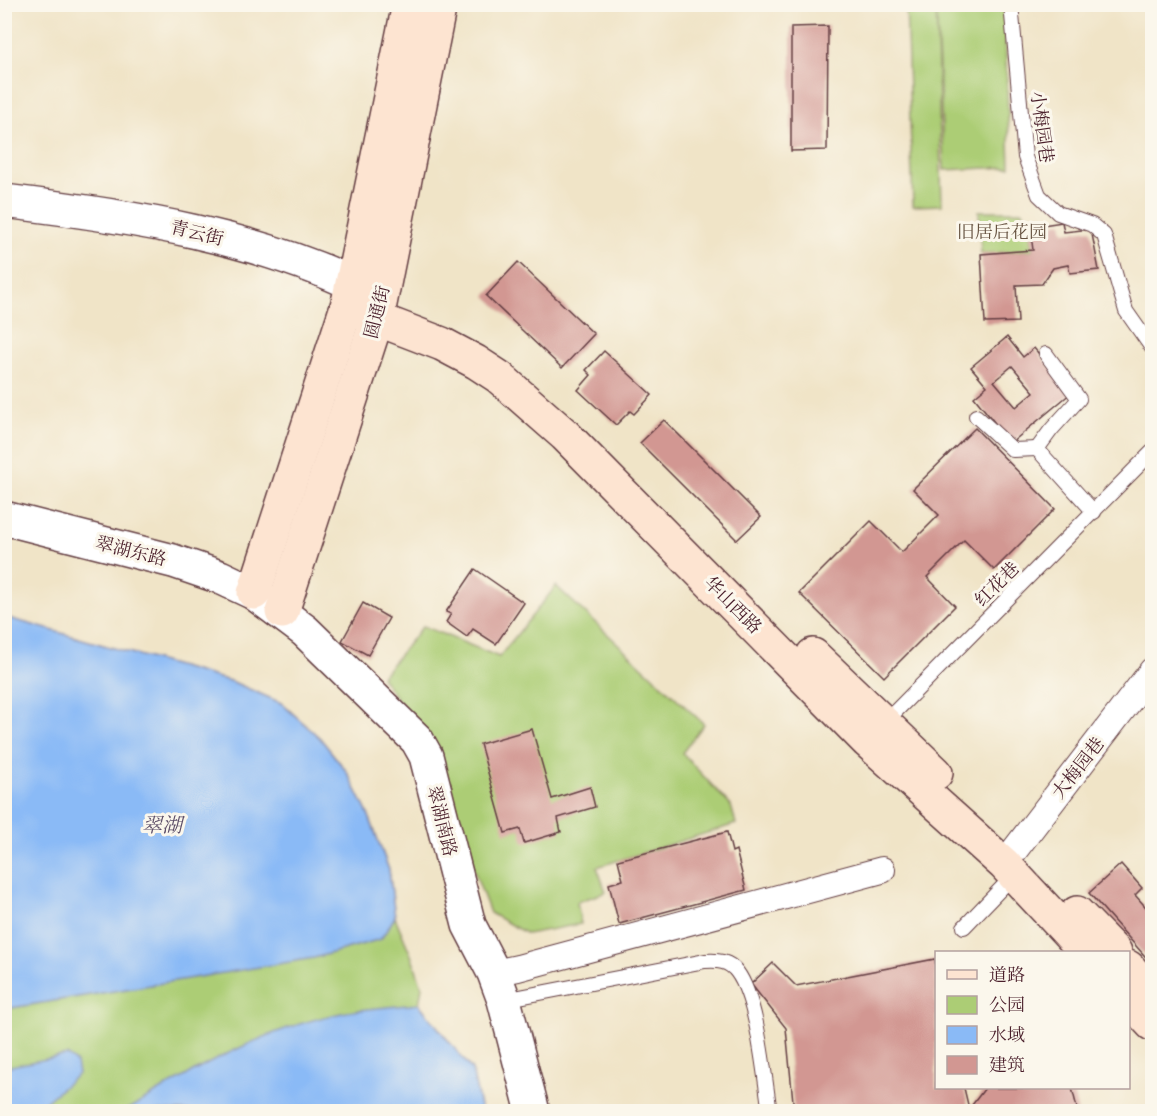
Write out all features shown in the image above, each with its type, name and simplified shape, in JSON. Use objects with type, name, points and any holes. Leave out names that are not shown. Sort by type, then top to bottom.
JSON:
[{"type":"main road","name":"圆通街","points":[[254,593],[350,293],[409,4]]},
{"type":"main road","name":"圆通街","points":[[282,612],[379,308],[440,4]]},
{"type":"main road","name":"华山西路","points":[[379,308],[499,377],[565,435],[1011,862],[1113,951]]},
{"type":"main road","name":"华山西路","points":[[1011,862],[1085,951]]},
{"type":"main road","points":[[1130,969],[1152,993]]},
{"type":"main road","points":[[1130,1000],[1152,1024]]},
{"type":"street","name":"青云街","points":[[4,201],[152,222],[245,245],[379,308]]},
{"type":"street","name":"青云街","points":[[4,215],[150,237],[242,260],[289,277],[350,293]]},
{"type":"street","name":"翠湖东路","points":[[4,518],[173,561],[220,577],[254,593]]},
{"type":"street","name":"翠湖南路","points":[[254,593],[282,612],[313,638],[417,740],[428,763],[469,925],[499,987],[533,1112]]},
{"type":"street","name":"大梅园巷","points":[[1011,862],[1152,671]]},
{"type":"street","points":[[499,987],[529,965],[882,870]]},
{"type":"lane","name":"小梅园巷","points":[[1011,4],[1025,158],[1039,195],[1058,213],[1092,225],[1104,235],[1126,311],[1152,348]]},
{"type":"lane","points":[[1037,449],[1078,399],[1046,354]]},
{"type":"lane","points":[[976,416],[1013,450],[1037,449]]},
{"type":"lane","points":[[1037,449],[1094,512]]},
{"type":"lane","name":"红花巷","points":[[876,732],[1152,452]]},
{"type":"lane","points":[[964,927],[1011,862]]},
{"type":"lane","points":[[499,987],[719,960],[737,972],[753,1008],[770,1112]]},
{"type":"green space","points":[[906,5],[936,5],[942,205],[913,206]]},
{"type":"green space","points":[[936,5],[1004,5],[1010,167],[944,170]]},
{"type":"green space","name":"旧居后花园","points":[[979,211],[1023,211],[1030,227],[1033,250],[981,254]]},
{"type":"green space","points":[[556,586],[704,724],[682,753],[731,806],[736,824],[597,867],[606,892],[577,902],[581,924],[527,934],[490,913],[422,733],[381,677],[423,626],[499,657]]},
{"type":"green space","name":"翠湖","points":[[4,617],[233,682],[281,703],[320,738],[347,772],[369,816],[389,870],[395,917],[422,987],[419,1004],[472,1070],[481,1111],[5,1111]]},
{"type":"water","name":"翠湖","points":[[5,617],[233,682],[281,703],[320,738],[347,772],[369,816],[389,870],[395,917],[381,939],[314,958],[5,1009]]},
{"type":"water","points":[[419,1004],[472,1070],[481,1111],[126,1111],[202,1067],[254,1041],[308,1021],[347,1012]]},
{"type":"water","points":[[67,1055],[76,1063],[78,1074],[35,1111],[5,1111],[5,1067]]},
{"type":"building","points":[[828,26],[827,150],[791,151],[791,27]]},
{"type":"building","points":[[1062,222],[1064,232],[1091,229],[1099,270],[1070,273],[1068,265],[1053,268],[1042,284],[1016,285],[1018,322],[985,323],[981,254],[1033,250],[1030,227]]},
{"type":"building","points":[[518,262],[594,334],[562,368],[486,296]]},
{"type":"building","points":[[1007,337],[1023,357],[1034,348],[1071,393],[1011,443],[974,397],[987,386],[971,367]],"holes":[[[1012,366],[1034,392],[1016,407],[994,381]]]},
{"type":"building","points":[[604,351],[652,395],[634,414],[630,411],[616,425],[578,390],[591,375],[586,370]]},
{"type":"building","points":[[664,420],[761,517],[737,540],[640,443]]},
{"type":"building","points":[[975,428],[1055,509],[994,570],[964,540],[927,577],[955,606],[884,677],[799,593],[871,521],[902,552],[939,515],[913,489]]},
{"type":"building","points":[[475,569],[524,603],[496,644],[473,629],[467,637],[446,622],[451,614],[446,612]]},
{"type":"building","points":[[363,603],[389,618],[368,655],[342,641]]},
{"type":"building","points":[[532,729],[552,799],[590,787],[595,807],[558,818],[561,832],[524,843],[520,829],[505,833],[480,744]]},
{"type":"building","points":[[727,832],[732,852],[736,850],[746,890],[619,924],[609,884],[623,880],[618,860]]},
{"type":"building","points":[[1121,864],[1142,888],[1135,895],[1152,914],[1152,964],[1089,893]]},
{"type":"building","points":[[935,959],[935,1089],[964,1089],[969,1109],[984,1089],[1072,1089],[1078,1112],[794,1112],[786,1028],[751,984],[773,963],[796,986]]}]
